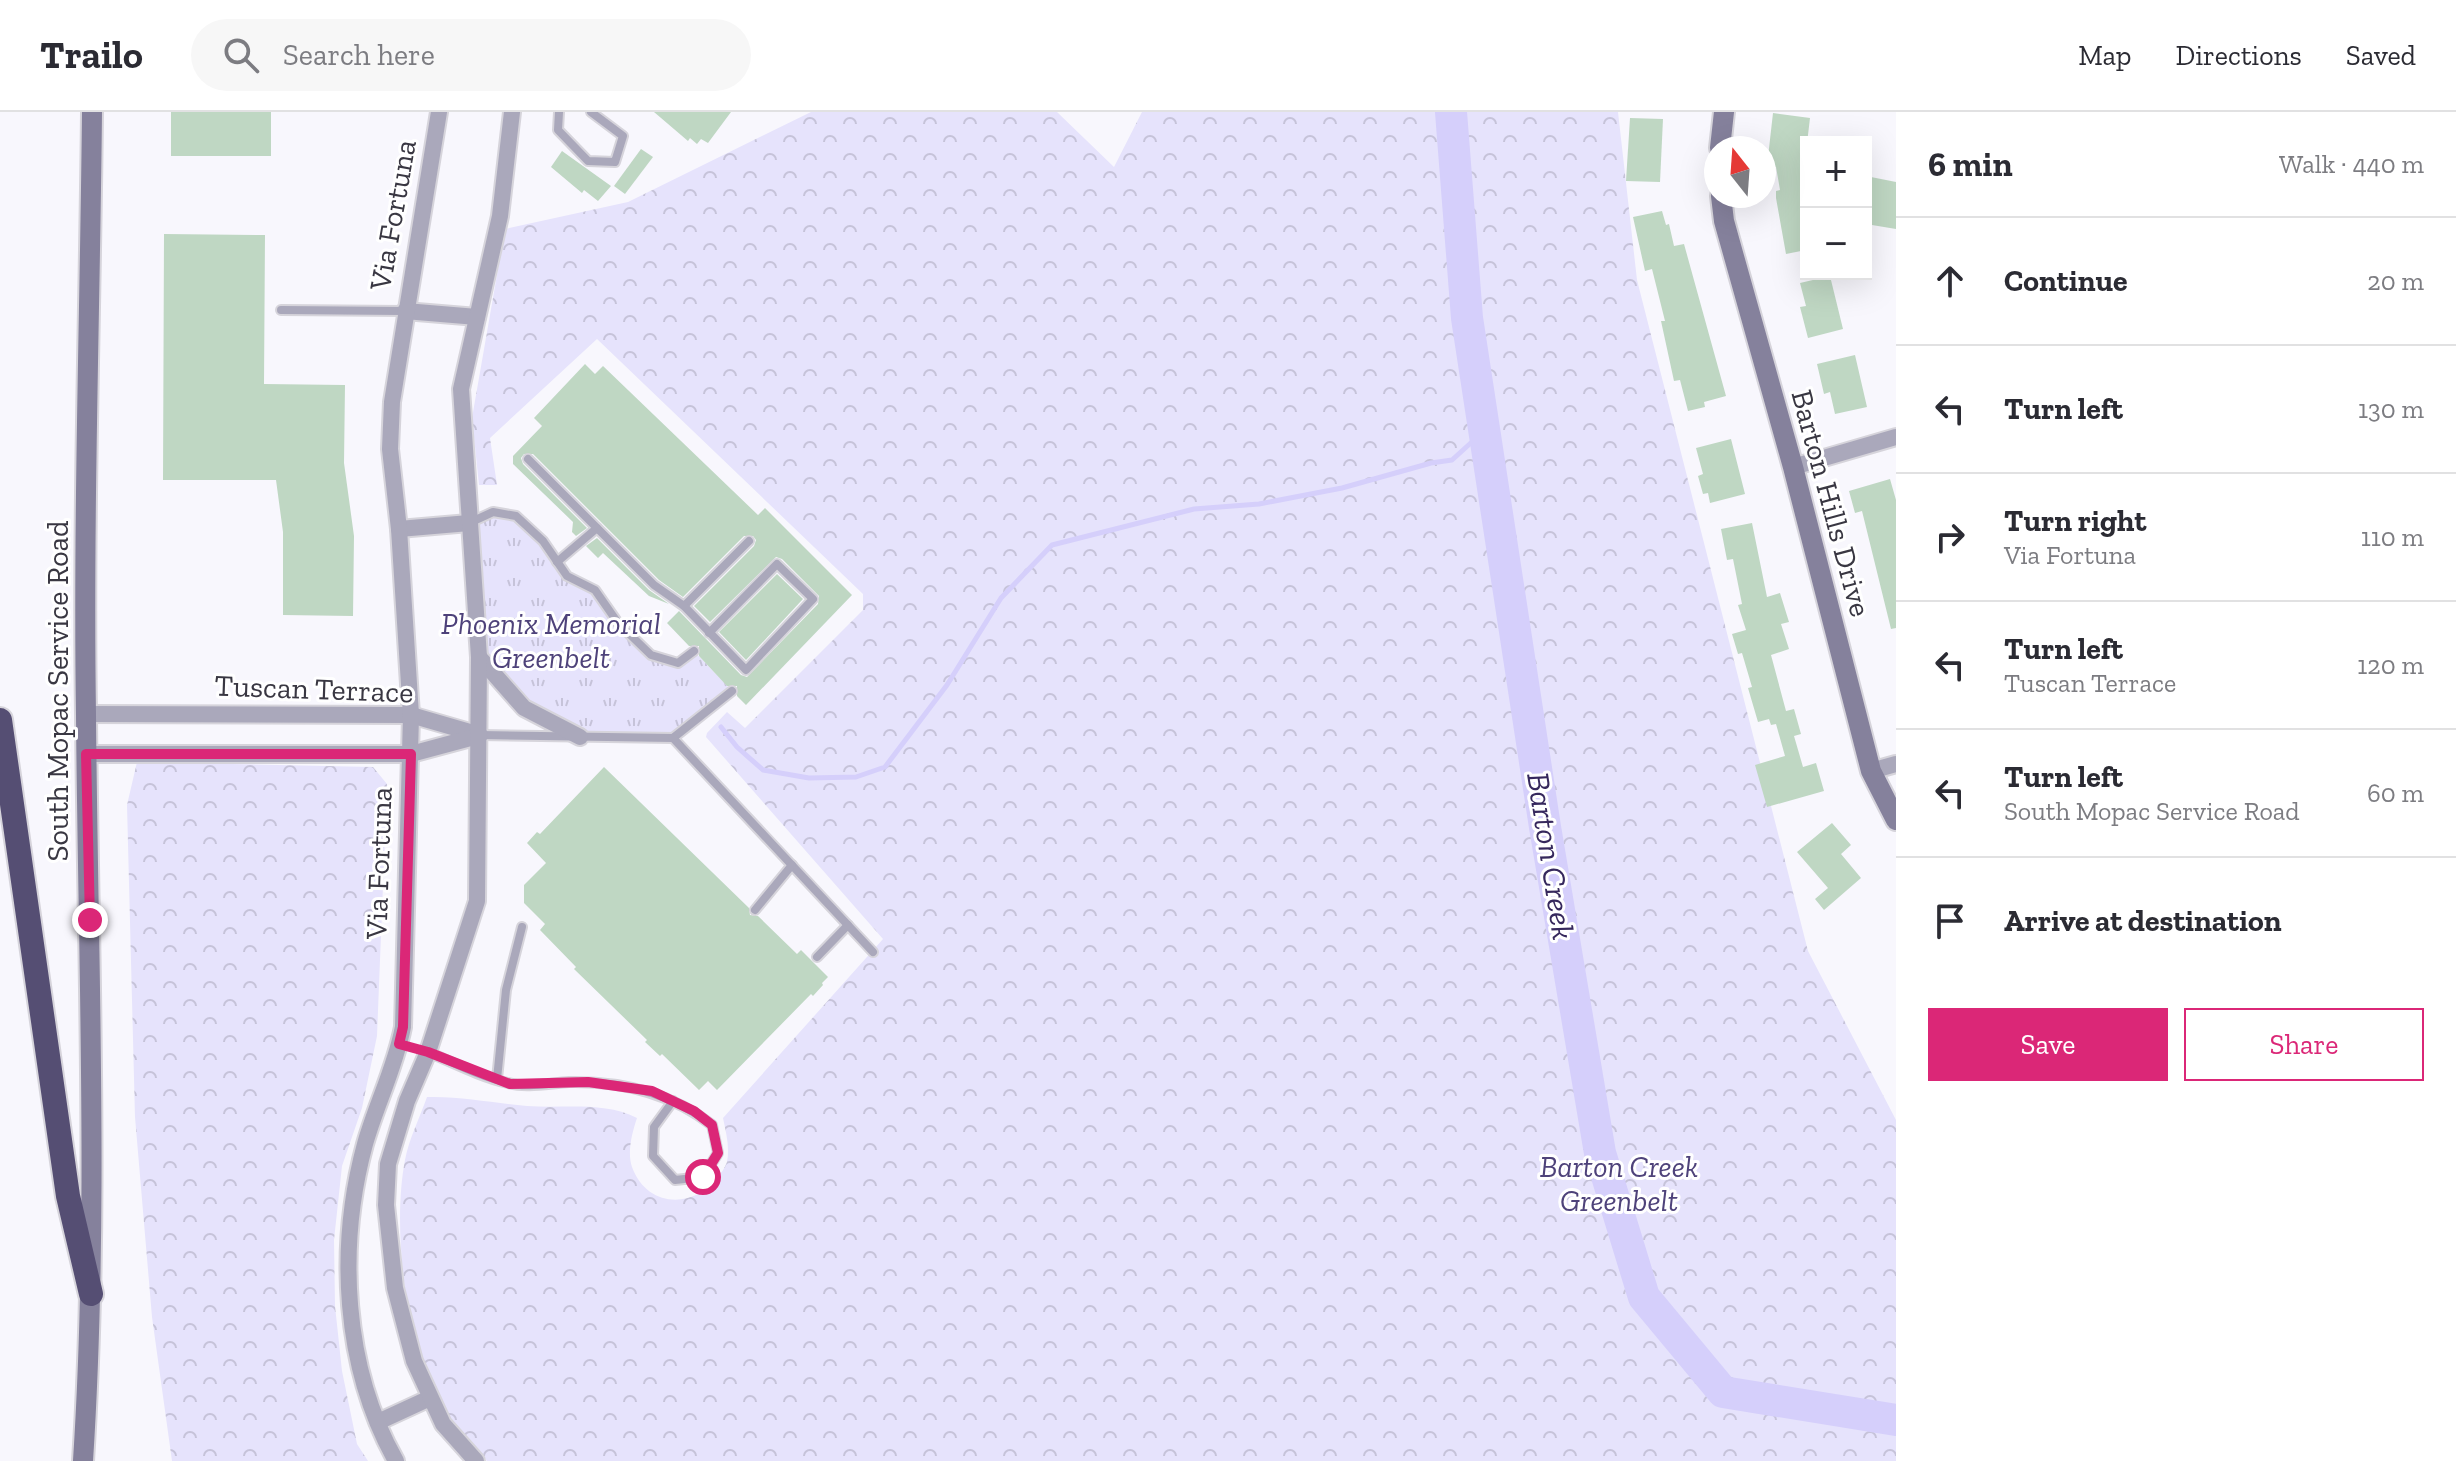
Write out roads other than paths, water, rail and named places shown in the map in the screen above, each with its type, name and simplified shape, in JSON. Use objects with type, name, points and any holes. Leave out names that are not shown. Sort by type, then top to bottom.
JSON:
[{"type":"highway","points":[[0,720],[68,1196],[91,1294]]},
{"type":"main road","name":"South Mopac Service Road","points":[[83,1461],[91,1294],[92,1022],[86,714],[92,112]]},
{"type":"main road","points":[[1721,136],[1724,112]]},
{"type":"main road","name":"Barton Hills Drive","points":[[1722,208],[1871,771],[1896,820]]},
{"type":"street","name":"Via Fortuna","points":[[396,1461],[378,1422],[351,1328],[349,1223],[365,1144],[403,1027],[411,715],[399,529],[390,449],[392,402],[405,311],[439,112]]},
{"type":"street","points":[[476,1461],[443,1424],[414,1361],[399,1311],[386,1205],[388,1164],[477,901],[479,657],[461,389],[500,216],[512,112]]},
{"type":"street","points":[[405,311],[477,317]]},
{"type":"street","points":[[1793,467],[1896,437]]},
{"type":"street","points":[[399,529],[469,523]]},
{"type":"street","points":[[479,657],[524,708],[580,737]]},
{"type":"street","name":"Tuscan Terrace","points":[[86,714],[411,715],[480,735]]},
{"type":"street","name":"Tuscan Terrace","points":[[86,754],[411,754],[480,735]]},
{"type":"street","points":[[1871,771],[1896,764]]},
{"type":"street","points":[[399,1044],[428,1052]]},
{"type":"street","points":[[378,1422],[430,1398]]},
{"type":"lane","points":[[559,112],[558,130],[588,161],[615,162],[623,136],[591,112]]},
{"type":"lane","points":[[281,310],[405,311]]},
{"type":"lane","points":[[528,459],[654,585],[684,606],[709,633],[746,670],[813,599],[777,564],[709,633]]},
{"type":"lane","points":[[469,523],[493,512],[516,516],[543,541],[567,576],[595,590],[618,623],[651,655],[678,663],[694,651]]},
{"type":"lane","points":[[557,562],[597,528]]},
{"type":"lane","points":[[684,606],[749,541]]},
{"type":"lane","points":[[480,735],[673,738],[732,691]]},
{"type":"lane","points":[[673,738],[873,952]]},
{"type":"lane","points":[[755,910],[792,865]]},
{"type":"lane","points":[[817,957],[848,925]]},
{"type":"lane","points":[[497,1079],[506,990],[522,927]]},
{"type":"lane","points":[[428,1052],[510,1084],[588,1082],[652,1091],[673,1101],[694,1111],[712,1125],[718,1153],[703,1177],[675,1180],[653,1156],[654,1127],[673,1101]]},
{"type":"waterway","name":"Barton Creek","points":[[1451,112],[1467,318],[1545,827],[1600,1153],[1644,1297],[1723,1392],[1896,1420]]},
{"type":"waterway","points":[[721,727],[737,747],[763,770],[809,778],[856,777],[885,767],[947,685],[1001,598],[1052,545],[1194,509],[1259,504],[1342,488],[1452,460],[1484,431]]},
{"type":"park label","name":"Phoenix Memorial Greenbelt","points":[[551,641]]},
{"type":"park label","name":"Barton Creek Greenbelt","points":[[1619,1184]]}]
